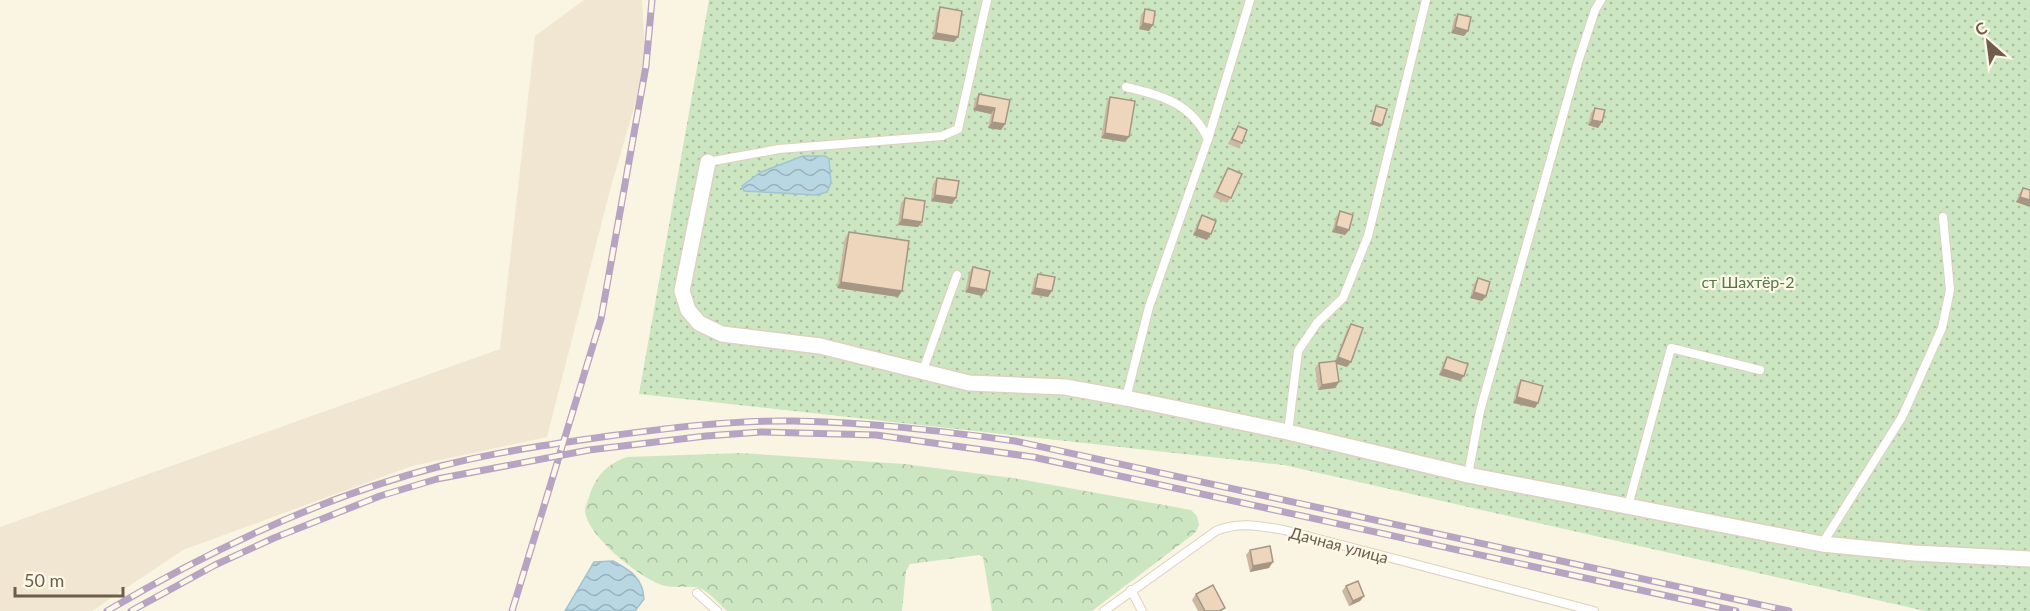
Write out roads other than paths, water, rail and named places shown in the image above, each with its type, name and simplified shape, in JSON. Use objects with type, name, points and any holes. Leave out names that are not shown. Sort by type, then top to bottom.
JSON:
[{"type":"street","points":[[708,162],[682,291],[688,310],[699,322],[722,334],[820,346],[969,383],[1065,387],[1126,398],[1288,432],[1468,476],[1822,544],[1914,553],[2030,559]]},
{"type":"lane","points":[[708,162],[778,149],[942,136],[958,129],[987,0]]},
{"type":"lane","points":[[1126,398],[1149,307],[1208,139],[1250,0]]},
{"type":"lane","points":[[1288,432],[1298,351],[1317,323],[1343,298],[1368,236],[1426,0]]},
{"type":"lane","points":[[1468,476],[1480,411],[1578,63],[1595,10],[1601,0]]},
{"type":"lane","points":[[1126,87],[1162,96],[1185,110],[1199,119],[1208,139]]},
{"type":"lane","points":[[1822,544],[1902,417],[1942,328],[1950,290],[1943,217]]},
{"type":"lane","points":[[923,370],[957,275]]},
{"type":"lane","points":[[1628,506],[1671,348],[1760,370]]},
{"type":"lane","name":"Дачная улица","points":[[1104,611],[1216,531],[1230,525],[1243,524],[1284,530],[1590,610]]},
{"type":"lane","points":[[1131,590],[1142,611]]},
{"type":"lane","points":[[697,593],[717,611]]},
{"type":"lane","points":[[1573,611],[1590,610]]},
{"type":"water","points":[[803,156],[825,156],[829,159],[831,183],[827,192],[816,195],[744,191],[742,186],[761,172]]},
{"type":"water","points":[[613,561],[630,571],[641,585],[644,599],[635,611],[565,611],[594,562]]},
{"type":"railway","points":[[512,611],[601,319],[646,66],[652,0]]},
{"type":"railway","points":[[107,611],[227,546],[311,509],[397,478],[482,457],[566,442],[678,427],[770,421],[849,423],[1015,441],[1789,611]]},
{"type":"railway","points":[[131,611],[215,565],[274,538],[380,496],[437,479],[589,450],[761,432],[876,435],[1033,457],[1736,611]]},
{"type":"park label","name":"ст Шахтёр-2","points":[[1748,282]]}]
